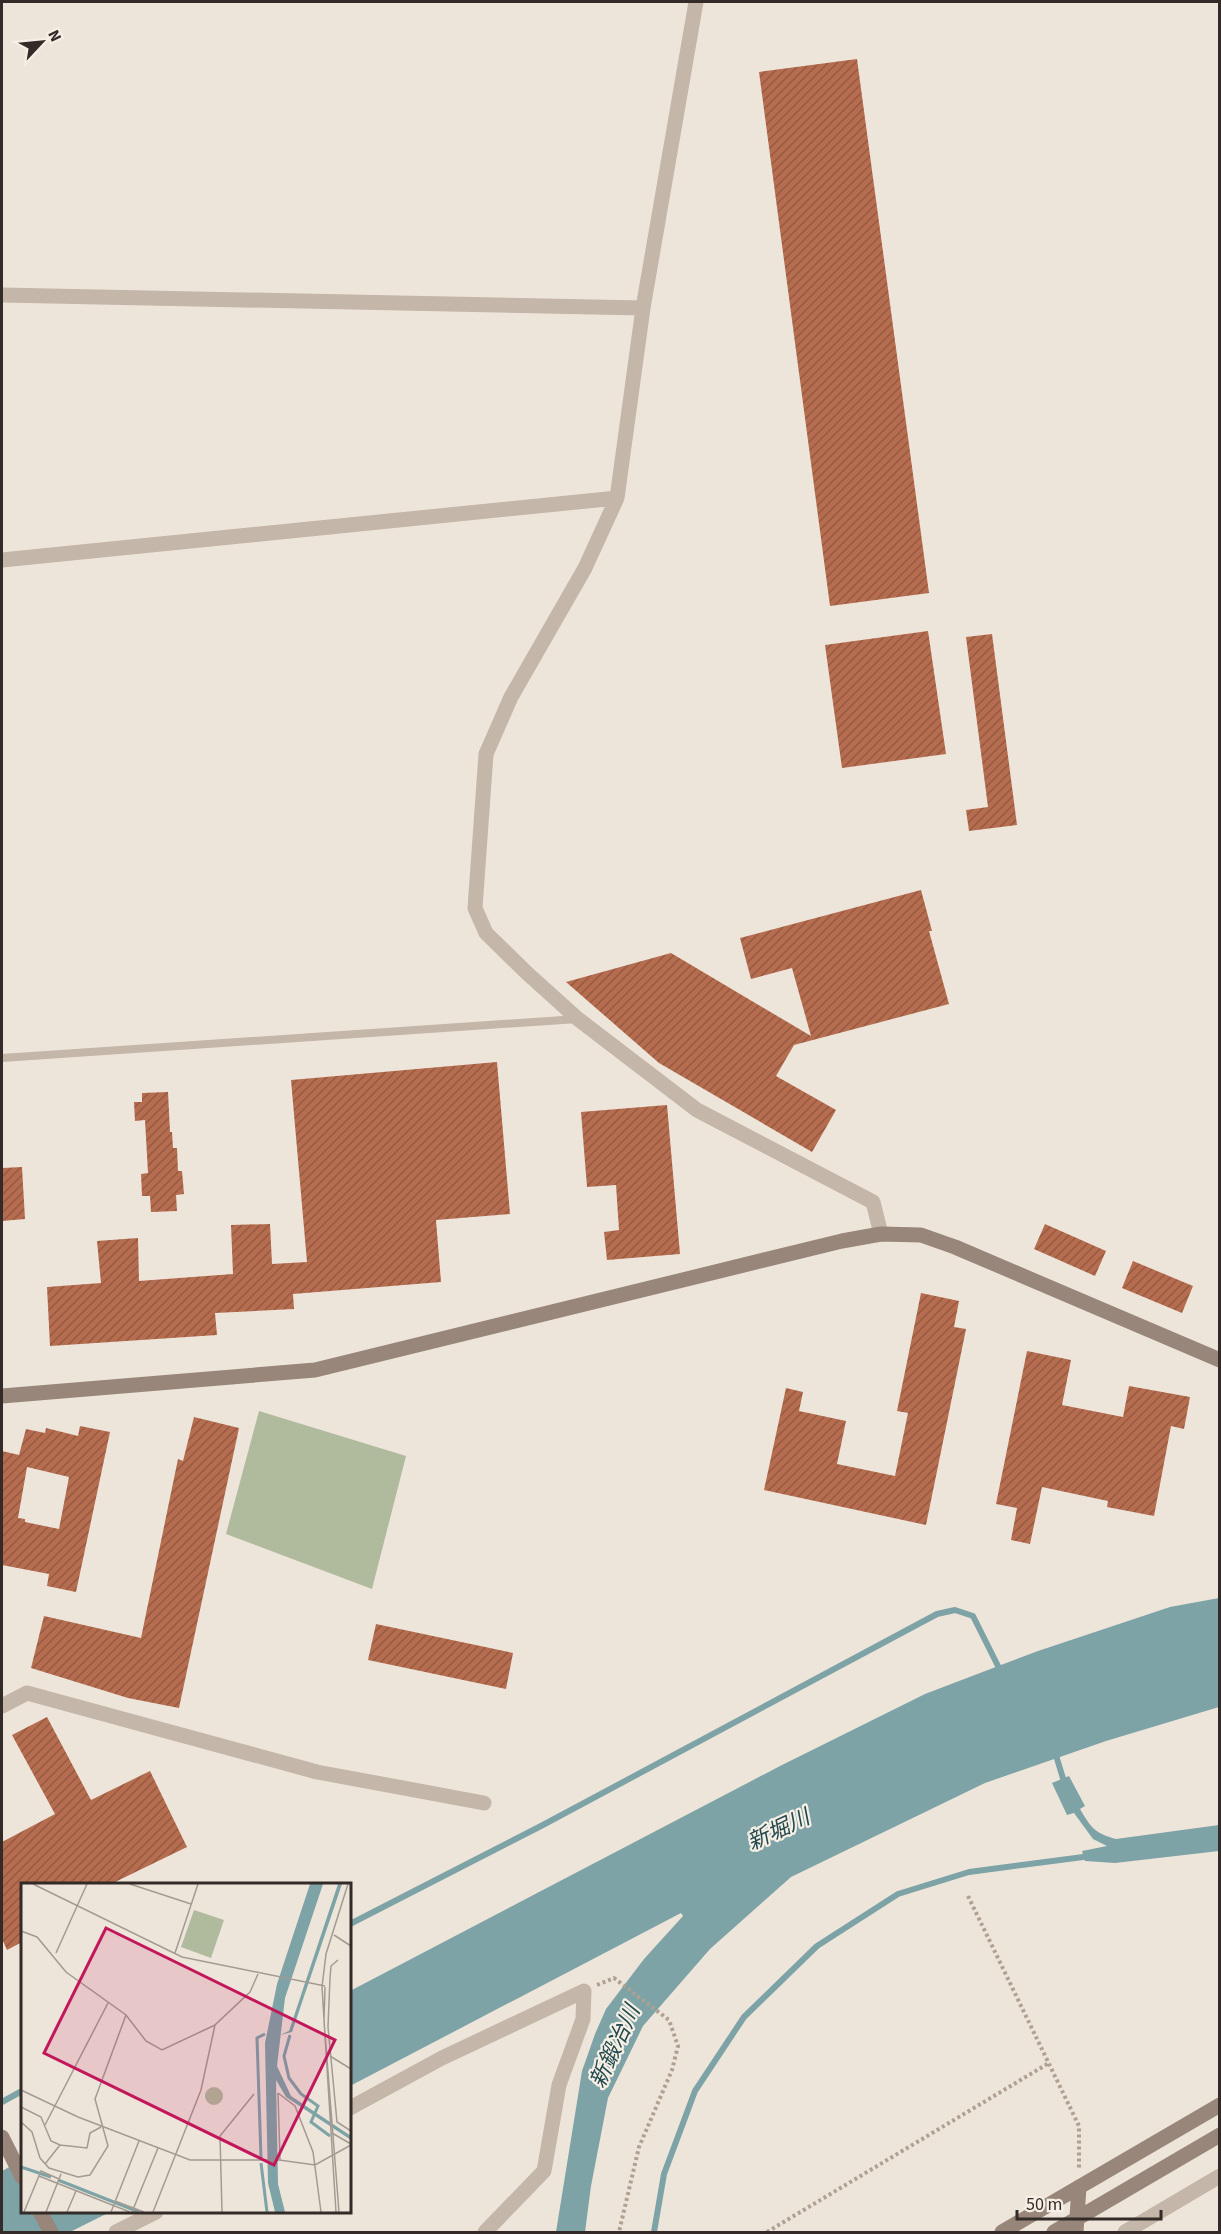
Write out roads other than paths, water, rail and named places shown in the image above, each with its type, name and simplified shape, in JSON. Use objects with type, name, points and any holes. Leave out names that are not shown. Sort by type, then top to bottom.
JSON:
[{"type":"street","points":[[696,2],[643,308],[616,498],[585,568],[511,697],[486,754],[475,908],[486,933],[578,1019],[697,1110],[873,1202],[881,1234]]},
{"type":"street","points":[[2,296],[643,308]]},
{"type":"street","points":[[2,560],[616,498]]},
{"type":"street","points":[[2,1396],[315,1370],[842,1241],[881,1234],[921,1235],[954,1247],[1220,1360]]},
{"type":"street","points":[[2,1706],[27,1693],[316,1772],[484,1803]]},
{"type":"street","points":[[351,2107],[442,2058],[585,1991],[584,2019],[559,2085],[544,2171],[485,2232]]},
{"type":"street","points":[[1002,2232],[1220,2105]]},
{"type":"street","points":[[1054,2232],[1077,2226],[1220,2135]]},
{"type":"street","points":[[5,2143],[21,2175]]},
{"type":"street","points":[[1125,2232],[1220,2176]]},
{"type":"street","points":[[1077,2226],[1079,2187]]},
{"type":"street","points":[[41,2213],[51,2232]]},
{"type":"street","points":[[116,2232],[152,2213]]},
{"type":"lane","points":[[2,1058],[578,1019]]},
{"type":"water","points":[[1219,1598],[1219,1707],[1106,1741],[985,1783],[791,1877],[710,1949],[643,2026],[608,2098],[591,2186],[585,2232],[556,2232],[582,2071],[606,2009],[644,1959],[683,1916],[681,1913],[351,2085],[351,1990],[780,1766],[925,1694],[1038,1651],[1170,1607]]},
{"type":"water","points":[[1069,1776],[1085,1806],[1080,1809],[1098,1832],[1116,1839],[1219,1825],[1219,1851],[1115,1863],[1085,1861],[1082,1851],[1107,1846],[1093,1839],[1074,1813],[1067,1815],[1052,1783]]},
{"type":"water","points":[[21,2161],[21,2213],[108,2213],[70,2232],[2,2232],[2,2171]]},
{"type":"waterway","points":[[351,1923],[541,1826],[937,1614],[955,1610],[973,1616],[1001,1672]]},
{"type":"waterway","points":[[1055,1752],[1065,1785]]},
{"type":"waterway","points":[[654,2232],[664,2174],[695,2091],[744,2017],[817,1946],[898,1894],[969,1872],[1091,1856]]},
{"type":"waterway","points":[[2,2102],[21,2092]]},
{"type":"water label","name":"新堀川","points":[[778,1829]]},
{"type":"water label","name":"新鍛冶川","points":[[614,2046]]}]
